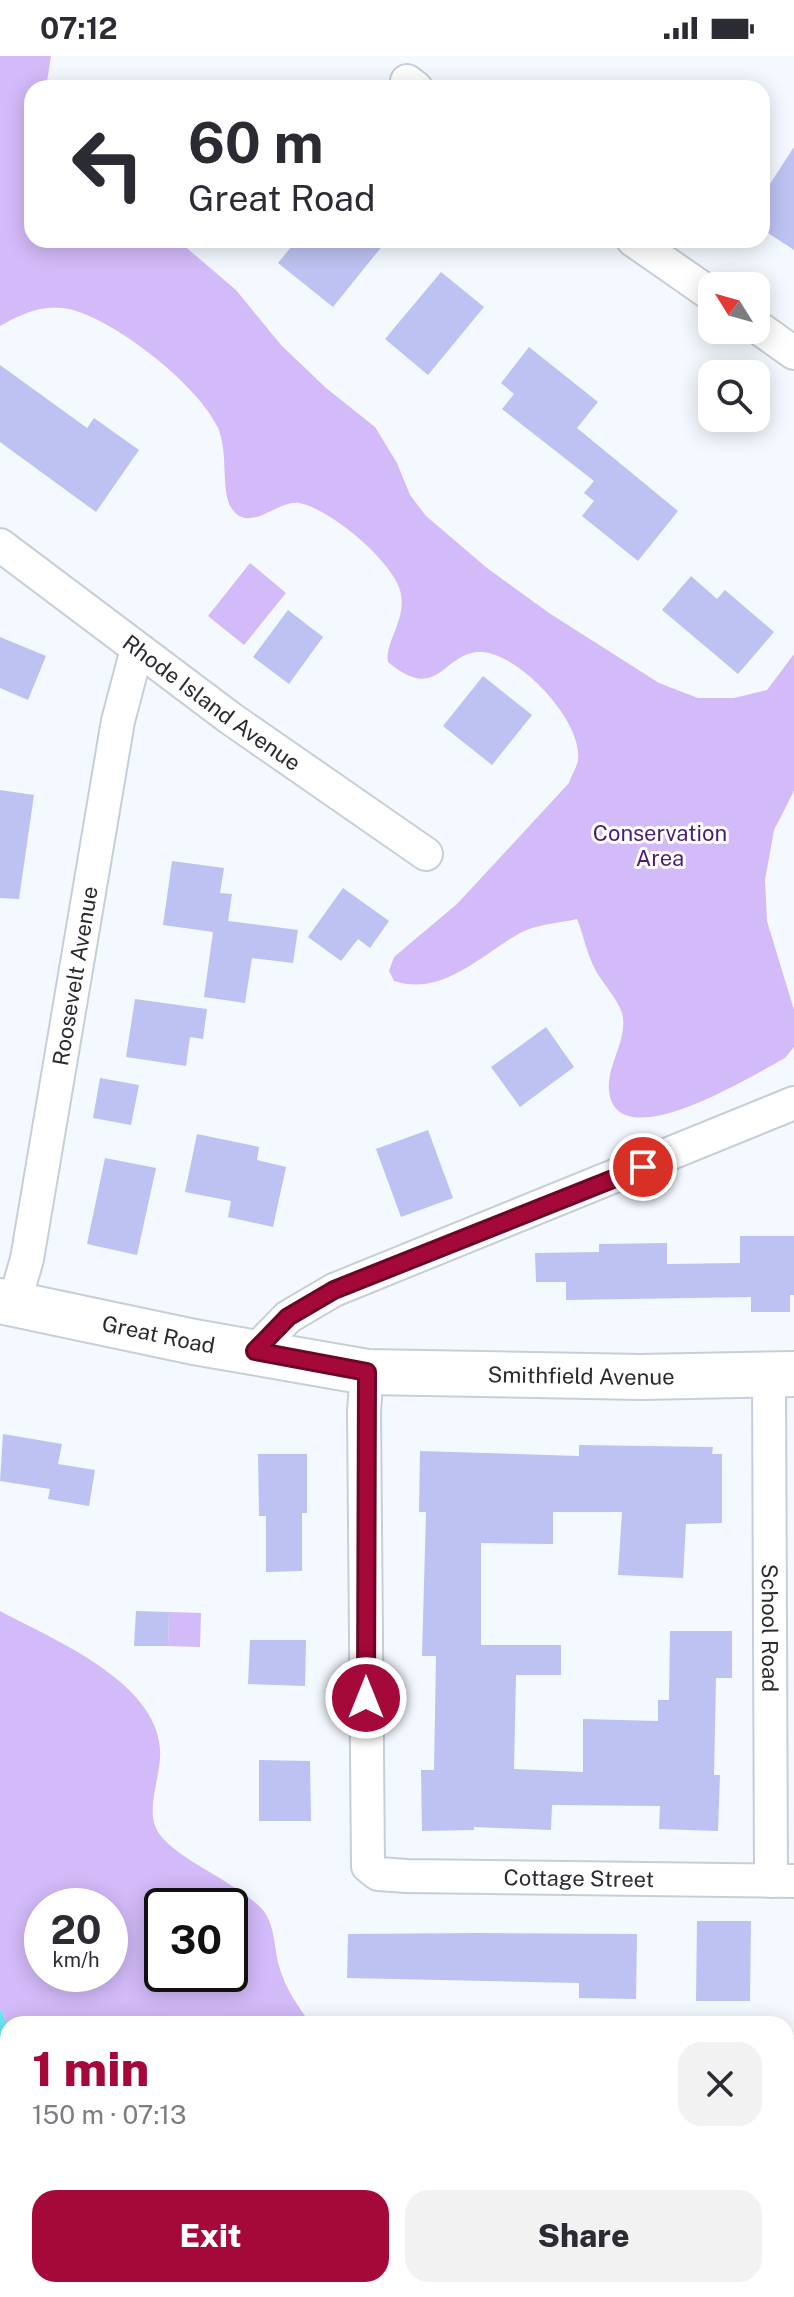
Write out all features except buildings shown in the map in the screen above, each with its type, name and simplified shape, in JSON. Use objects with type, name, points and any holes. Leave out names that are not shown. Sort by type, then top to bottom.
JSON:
[{"type":"main road","name":"Great Road","points":[[7,1303],[367,1372]]},
{"type":"main road","name":"Smithfield Avenue","points":[[367,1372],[641,1377],[782,1374]]},
{"type":"street","points":[[644,248],[698,285]]},
{"type":"street","points":[[770,336],[794,353]]},
{"type":"street","name":"Rhode Island Avenue","points":[[0,545],[137,649],[426,854]]},
{"type":"street","name":"Roosevelt Avenue","points":[[7,1303],[27,1259],[118,721],[137,649]]},
{"type":"street","points":[[255,1351],[288,1317],[334,1290],[794,1103]]},
{"type":"street","name":"Cottage Street","points":[[367,1372],[368,1866],[378,1874],[407,1876],[782,1881]]},
{"type":"street","name":"School Road","points":[[782,1374],[782,1881]]},
{"type":"green space","name":"Conservation Area","points":[[0,56],[51,56],[47,80],[24,80],[24,248],[187,248],[236,290],[281,345],[326,388],[375,427],[397,463],[410,495],[426,516],[487,568],[549,613],[659,683],[698,698],[734,698],[767,690],[794,654],[794,791],[774,830],[765,880],[767,921],[794,1010],[794,1047],[785,1058],[690,1106],[661,1115],[636,1117],[618,1110],[609,1091],[609,1081],[622,1032],[622,1013],[593,965],[577,919],[522,932],[446,978],[412,984],[394,981],[389,971],[394,957],[457,904],[569,783],[578,760],[577,744],[560,709],[530,676],[496,655],[481,652],[468,654],[439,673],[419,678],[405,674],[388,662],[402,598],[393,575],[383,562],[341,524],[312,507],[291,503],[255,517],[239,516],[228,502],[221,438],[208,411],[173,373],[127,337],[82,313],[63,308],[30,312],[0,326]]},
{"type":"green space","points":[[250,563],[286,593],[244,645],[208,616]]},
{"type":"green space","points":[[0,1611],[98,1665],[141,1703],[154,1725],[160,1749],[153,1800],[156,1828],[187,1858],[235,1888],[144,1888],[144,1992],[248,1992],[248,1897],[266,1914],[285,1982],[305,2016],[3,2016],[0,2009]]},
{"type":"green space","points":[[169,1612],[201,1613],[200,1647],[168,1646]]},
{"type":"route","points":[[366,1698],[364,1411],[367,1372],[255,1351],[288,1317],[334,1290],[643,1167]]}]
